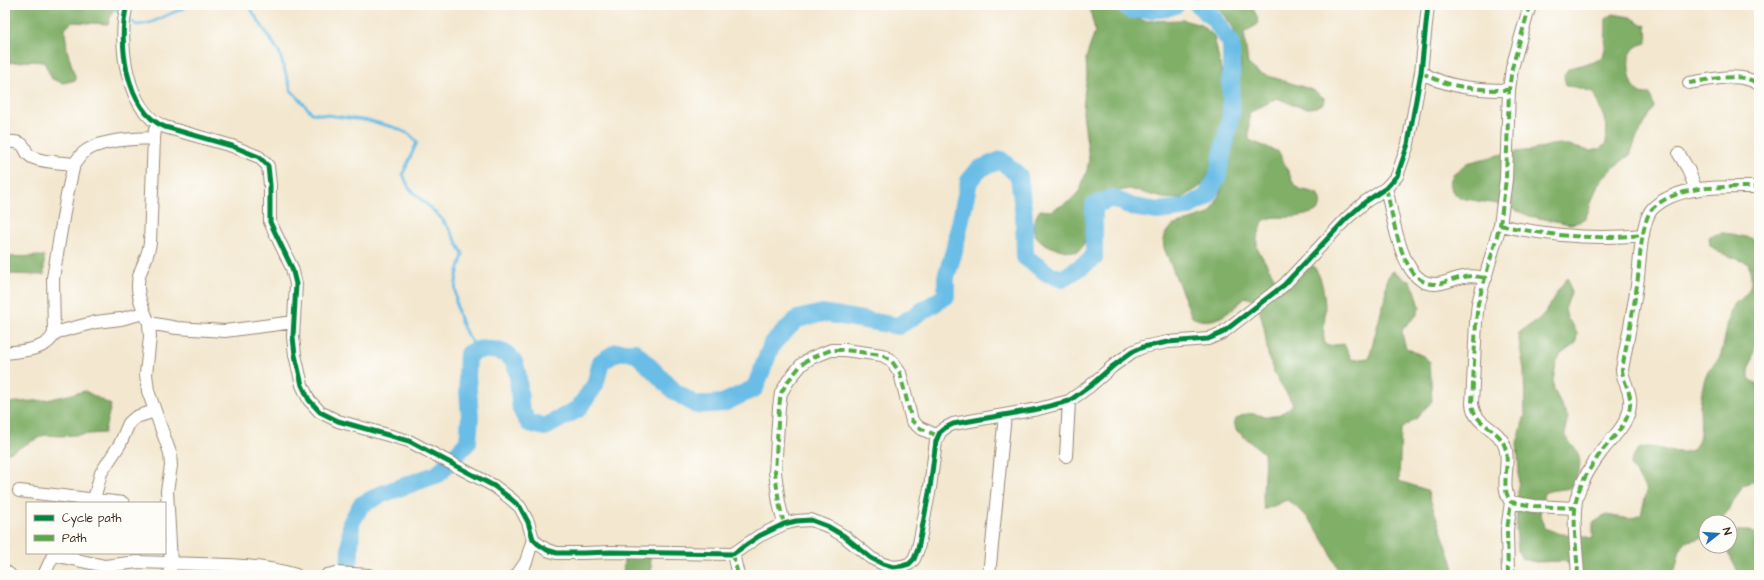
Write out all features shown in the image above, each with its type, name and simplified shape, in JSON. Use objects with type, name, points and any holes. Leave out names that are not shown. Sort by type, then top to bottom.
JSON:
[{"type":"street","points":[[127,5],[122,46],[127,68],[140,105],[156,123],[232,146],[265,161],[270,172],[270,222],[292,268],[296,284],[293,337],[298,371],[309,400],[320,412],[338,421],[403,439],[494,486],[516,503],[524,513],[533,539],[547,550],[558,553],[625,552],[733,554],[759,536],[784,524],[796,521],[812,520],[827,526],[844,536],[871,558],[893,567],[909,564],[914,559],[918,549],[930,488],[934,449],[938,436],[945,428],[953,424],[1038,409],[1069,401],[1132,352],[1143,347],[1168,342],[1208,339],[1222,333],[1284,285],[1346,219],[1365,202],[1386,188],[1397,176],[1404,159],[1421,72],[1428,5]]},
{"type":"street","points":[[1508,575],[1507,530],[1510,502],[1506,494],[1505,447],[1501,438],[1475,416],[1472,404],[1478,304],[1500,226],[1506,178],[1509,90],[1512,68],[1530,5]]},
{"type":"street","points":[[1421,72],[1435,79],[1457,85],[1482,90],[1509,90]]},
{"type":"street","points":[[1688,83],[1739,78],[1753,80],[1759,84]]},
{"type":"street","points":[[156,123],[154,138],[150,243],[148,256],[138,282],[138,292],[150,337],[146,374],[148,391],[170,453],[166,509],[170,569]]},
{"type":"street","points":[[5,353],[43,344],[52,338],[54,333],[53,278],[66,200],[74,164],[81,154],[89,149],[104,144],[125,140],[154,138]]},
{"type":"street","points":[[5,142],[18,141],[22,143],[33,158],[74,164]]},
{"type":"street","points":[[1679,154],[1688,169],[1696,190]]},
{"type":"street","points":[[1578,575],[1575,508],[1578,494],[1596,461],[1629,412],[1630,396],[1624,382],[1622,370],[1637,283],[1643,236],[1648,216],[1658,205],[1681,194],[1696,190],[1731,186],[1759,187]]},
{"type":"street","points":[[1386,188],[1392,218],[1406,261],[1414,275],[1423,281],[1433,284],[1466,276],[1486,278]]},
{"type":"street","points":[[1500,226],[1529,232],[1588,238],[1643,236]]},
{"type":"street","points":[[54,333],[96,322],[122,319],[146,318],[177,328],[225,331],[294,322]]},
{"type":"street","points":[[784,524],[779,503],[776,472],[779,408],[782,393],[788,381],[802,364],[811,358],[831,350],[845,350],[882,355],[891,360],[900,373],[912,421],[920,428],[938,436]]},
{"type":"street","points":[[1066,456],[1069,401]]},
{"type":"street","points":[[94,499],[101,473],[120,444],[129,423],[136,417],[155,411]]},
{"type":"street","points":[[989,575],[1005,415]]},
{"type":"street","points":[[19,491],[77,500],[94,499],[116,502]]},
{"type":"street","points":[[1510,502],[1534,506],[1575,508]]},
{"type":"street","points":[[517,575],[526,562],[533,539]]},
{"type":"street","points":[[44,575],[53,554],[105,566],[137,562],[170,569],[250,566],[296,575]]},
{"type":"street","points":[[733,554],[738,575]]},
{"type":"street","points":[[526,562],[529,575]]},
{"type":"street","points":[[5,571],[10,575]]},
{"type":"street","points":[[331,574],[367,575]]},
{"type":"green space","points":[[5,5],[115,5],[108,24],[72,22],[65,29],[67,50],[76,80],[63,83],[52,79],[44,62],[31,61],[5,63]]},
{"type":"green space","points":[[1089,5],[1115,5],[1136,18],[1145,21],[1183,20],[1201,25],[1214,36],[1226,93],[1223,136],[1219,155],[1201,186],[1181,199],[1163,198],[1129,189],[1099,196],[1086,208],[1086,237],[1082,248],[1078,252],[1059,249],[1042,242],[1036,236],[1034,229],[1035,220],[1040,210],[1051,211],[1070,201],[1080,190],[1087,170],[1089,159],[1083,113],[1087,77],[1086,58],[1095,31]]},
{"type":"green space","points":[[1213,5],[1234,5],[1252,8],[1255,12],[1258,23],[1257,25],[1244,32],[1248,64],[1259,73],[1313,90],[1324,98],[1324,103],[1312,108],[1306,108],[1277,98],[1249,113],[1249,140],[1279,152],[1293,182],[1299,189],[1317,193],[1321,202],[1319,210],[1309,214],[1294,217],[1274,217],[1263,221],[1257,239],[1257,248],[1274,277],[1288,288],[1297,277],[1312,265],[1316,269],[1324,294],[1325,312],[1323,334],[1326,346],[1344,344],[1352,360],[1369,358],[1385,297],[1387,278],[1393,271],[1410,282],[1415,290],[1420,307],[1416,316],[1402,329],[1403,338],[1406,348],[1423,356],[1430,362],[1432,401],[1417,418],[1401,429],[1399,481],[1427,490],[1452,562],[1455,575],[1341,575],[1319,533],[1313,524],[1297,507],[1287,500],[1270,508],[1264,509],[1264,453],[1236,430],[1234,421],[1241,416],[1248,414],[1276,416],[1284,412],[1293,404],[1274,373],[1268,355],[1264,327],[1257,301],[1245,297],[1228,313],[1221,317],[1207,321],[1192,317],[1164,248],[1163,239],[1167,231],[1174,225],[1209,214],[1214,207],[1225,179],[1238,122],[1239,112],[1237,74],[1241,66],[1234,29],[1224,14]]},
{"type":"green space","points":[[1613,14],[1630,17],[1646,26],[1647,43],[1641,44],[1633,50],[1629,60],[1629,73],[1636,90],[1640,93],[1650,94],[1654,107],[1636,139],[1630,155],[1615,166],[1598,184],[1586,217],[1579,222],[1570,224],[1529,216],[1504,205],[1459,198],[1452,191],[1450,182],[1453,174],[1467,163],[1507,153],[1533,150],[1551,145],[1560,144],[1590,151],[1599,149],[1606,144],[1607,125],[1593,92],[1566,86],[1564,76],[1569,68],[1594,62],[1603,57],[1605,48],[1606,19]]},
{"type":"green space","points":[[1722,233],[1759,240],[1759,331],[1749,371],[1749,380],[1759,384],[1759,480],[1743,485],[1725,514],[1698,514],[1698,539],[1685,543],[1682,546],[1672,575],[1586,575],[1564,561],[1536,562],[1522,559],[1518,551],[1516,529],[1519,471],[1517,443],[1525,415],[1524,370],[1518,334],[1545,313],[1560,287],[1568,278],[1571,293],[1565,309],[1567,318],[1573,325],[1577,334],[1576,343],[1560,355],[1556,363],[1553,381],[1554,390],[1568,418],[1565,435],[1576,450],[1580,460],[1580,465],[1578,474],[1570,488],[1544,493],[1540,510],[1544,528],[1561,534],[1580,535],[1593,539],[1593,523],[1606,515],[1630,519],[1641,515],[1647,490],[1630,465],[1634,455],[1639,449],[1651,447],[1675,452],[1683,452],[1690,451],[1698,443],[1700,427],[1700,402],[1702,389],[1708,370],[1721,354],[1733,306],[1749,290],[1751,282],[1748,263],[1718,252],[1710,245],[1709,236]]},
{"type":"green space","points":[[44,256],[44,275],[5,274],[5,257]]},
{"type":"green space","points":[[85,391],[111,405],[104,433],[61,436],[44,435],[7,454],[5,453],[5,403],[47,400]]},
{"type":"green space","points":[[1750,531],[1759,535],[1759,575],[1740,575],[1728,554],[1738,554],[1738,532]]},
{"type":"green space","points":[[641,555],[650,557],[652,575],[623,575],[624,560]]},
{"type":"waterway","points":[[114,5],[115,9],[121,14]]},
{"type":"waterway","points":[[127,19],[137,25],[150,23],[190,5]]},
{"type":"waterway","points":[[248,5],[279,52],[291,90],[312,113],[370,121],[393,127],[409,134],[417,142],[403,174],[409,188],[440,217],[450,230],[463,254],[455,291],[457,309],[463,326],[477,349]]},
{"type":"waterway","points":[[1125,5],[1130,10],[1161,9],[1176,5]]},
{"type":"waterway","points":[[349,575],[351,523],[361,505],[382,494],[438,474],[468,442],[470,417],[467,376],[468,354],[471,352],[491,350],[502,352],[510,357],[515,363],[519,381],[521,409],[529,423],[545,427],[578,409],[595,385],[601,362],[617,352],[635,352],[674,391],[696,405],[723,403],[755,388],[772,344],[797,319],[823,313],[898,326],[946,296],[946,277],[954,251],[969,181],[979,169],[1001,160],[1019,176],[1024,217],[1025,257],[1047,273],[1062,279],[1094,258],[1094,205],[1112,198],[1133,207],[1158,211],[1187,207],[1206,197],[1217,178],[1231,115],[1231,43],[1214,19],[1198,5]]},
{"type":"marked path","points":[[1530,5],[1512,68],[1509,90],[1506,179],[1500,225],[1478,303],[1472,404],[1477,417],[1502,440],[1505,447],[1507,461],[1505,482],[1511,502],[1534,506],[1575,508]]},
{"type":"marked path","points":[[1421,72],[1452,85],[1475,89],[1509,90]]},
{"type":"marked path","points":[[1689,83],[1734,77],[1751,80],[1759,84]]},
{"type":"marked path","points":[[1578,575],[1575,522],[1578,493],[1592,466],[1602,451],[1620,430],[1629,412],[1630,396],[1622,370],[1638,277],[1643,233],[1649,214],[1653,208],[1664,200],[1689,191],[1718,187],[1759,187]]},
{"type":"marked path","points":[[1386,188],[1400,245],[1413,273],[1422,281],[1434,284],[1467,276],[1486,278]]},
{"type":"marked path","points":[[1500,225],[1536,232],[1571,236],[1607,237],[1643,235]]},
{"type":"marked path","points":[[784,524],[779,503],[775,472],[781,393],[788,381],[802,364],[811,358],[831,350],[845,350],[882,355],[891,360],[900,373],[912,421],[920,428],[938,436]]},
{"type":"marked path","points":[[1508,575],[1507,530],[1511,502]]},
{"type":"marked path","points":[[733,554],[738,575]]},
{"type":"cycle path","points":[[127,5],[124,20],[124,55],[133,91],[141,107],[152,119],[165,127],[232,146],[259,157],[268,166],[270,185],[270,222],[292,268],[296,284],[293,337],[295,355],[302,385],[309,400],[320,412],[338,421],[409,441],[494,486],[520,507],[528,522],[533,539],[547,550],[557,553],[611,552],[733,554],[759,536],[784,524],[796,521],[811,520],[827,526],[844,536],[871,558],[893,567],[909,564],[914,559],[918,549],[930,488],[936,441],[940,432],[945,428],[953,424],[1038,409],[1069,401],[1132,352],[1143,347],[1168,342],[1208,339],[1222,333],[1284,285],[1346,219],[1365,202],[1386,188],[1397,176],[1408,144],[1421,72],[1428,5]]}]
